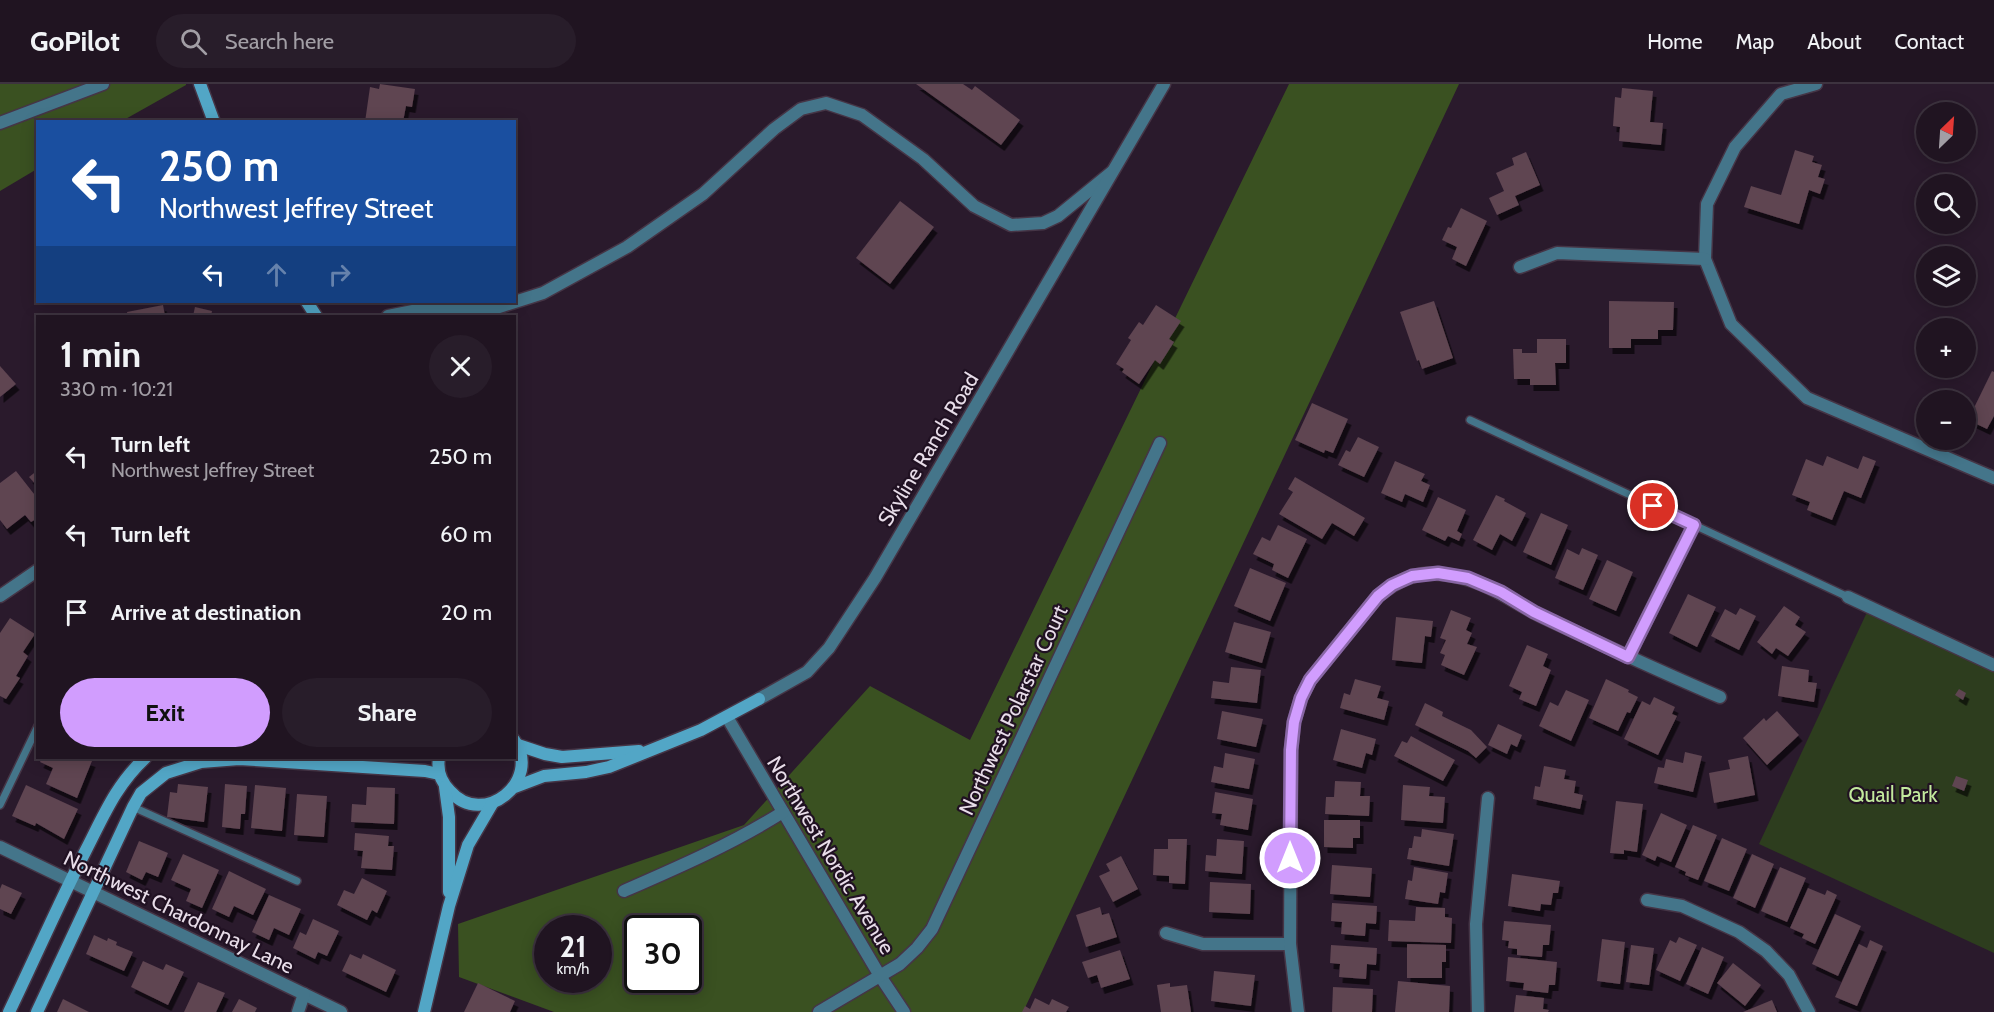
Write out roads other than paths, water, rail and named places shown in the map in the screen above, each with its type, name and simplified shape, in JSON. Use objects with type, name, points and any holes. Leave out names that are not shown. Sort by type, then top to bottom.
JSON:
[{"type":"street","points":[[0,123],[76,88],[103,84]]},
{"type":"street","points":[[200,84],[213,120]]},
{"type":"street","name":"Skyline Ranch Road","points":[[492,804],[505,797],[515,787],[544,776],[609,767],[701,730],[807,672],[829,648],[875,578],[1164,84]]},
{"type":"street","points":[[1816,84],[1779,89],[1735,147],[1707,204],[1705,259],[1731,324],[1807,398],[1994,478]]},
{"type":"street","points":[[516,302],[543,293],[627,247],[703,194],[774,129],[801,109],[826,103],[862,115],[923,159],[974,206],[1011,225],[1042,223],[1058,216],[1112,172]]},
{"type":"street","points":[[1520,267],[1557,254],[1705,259]]},
{"type":"street","points":[[391,315],[428,308],[463,310],[496,308],[512,303]]},
{"type":"street","name":"Northwest Polarstar Court","points":[[819,1012],[900,964],[932,929],[1160,442]]},
{"type":"street","points":[[1628,657],[1683,546]]},
{"type":"street","points":[[0,596],[36,571]]},
{"type":"street","points":[[1298,1012],[1290,944],[1291,750],[1294,722],[1301,698],[1310,680],[1378,596],[1392,585],[1412,576],[1438,573],[1468,578],[1501,592],[1534,612],[1628,657],[1720,697]]},
{"type":"street","points":[[1848,597],[1994,665]]},
{"type":"street","name":"Northwest Nordic Avenue","points":[[726,717],[880,976],[904,1012]]},
{"type":"street","points":[[515,787],[521,773],[522,759],[516,742]]},
{"type":"street","name":"Skyline Ranch Road","points":[[516,742],[545,754],[562,757],[605,752],[646,751]]},
{"type":"street","points":[[9,1012],[70,881],[110,804],[127,775],[144,759]]},
{"type":"street","points":[[37,1012],[133,807],[141,793],[166,773],[201,762],[239,759],[302,760],[439,774]]},
{"type":"street","points":[[439,759],[439,774],[445,786],[454,796],[478,805],[492,804]]},
{"type":"street","points":[[445,786],[449,817],[449,906]]},
{"type":"street","points":[[1478,1012],[1476,924],[1488,798]]},
{"type":"street","points":[[424,1012],[449,906],[468,845],[492,804]]},
{"type":"street","points":[[624,891],[705,856],[745,836],[783,812]]},
{"type":"street","name":"Northwest Chardonnay Lane","points":[[0,847],[341,1012]]},
{"type":"street","points":[[1647,900],[1682,906],[1739,932],[1766,951],[1789,975],[1809,1012]]},
{"type":"street","points":[[1166,933],[1203,944],[1290,944]]},
{"type":"street","points":[[298,1012],[303,994]]},
{"type":"lane","points":[[1470,420],[1848,597]]},
{"type":"lane","points":[[1683,546],[1694,525]]},
{"type":"lane","points":[[0,806],[36,730]]},
{"type":"lane","points":[[133,807],[297,881]]},
{"type":"park label","name":"Quail Park","points":[[1893,794]]}]
